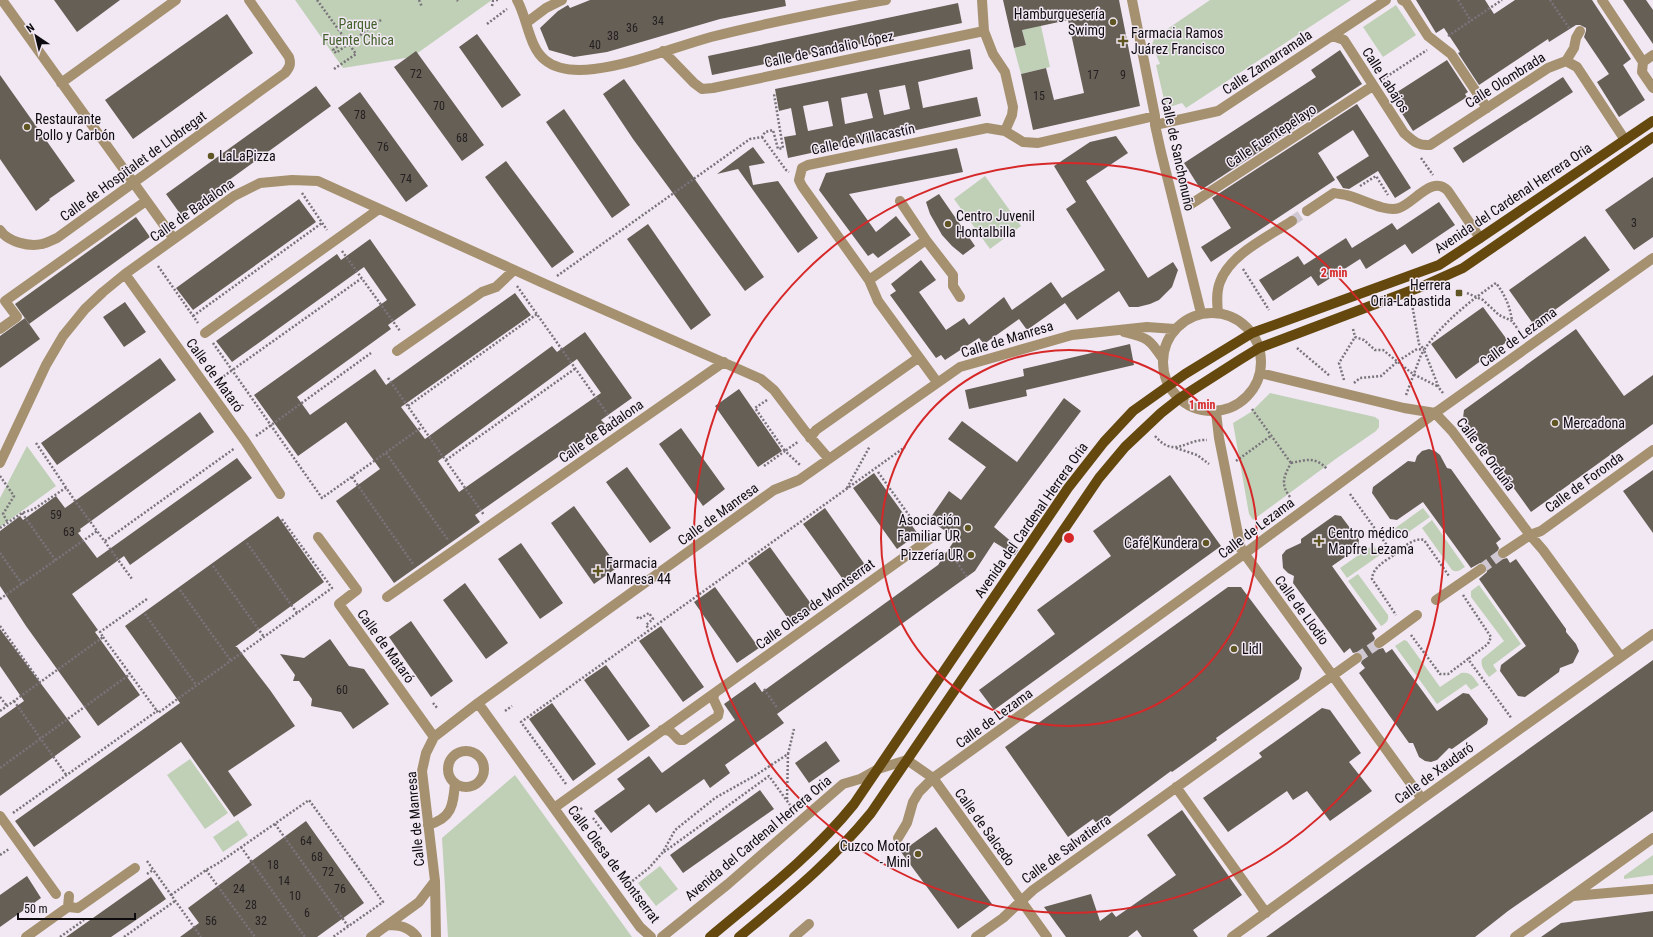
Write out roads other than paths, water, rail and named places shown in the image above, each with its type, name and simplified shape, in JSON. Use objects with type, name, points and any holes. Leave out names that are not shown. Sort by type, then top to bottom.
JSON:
[{"type":"main road","name":"Avenida del Cardenal Herrera Oria","points":[[710,937],[795,866],[837,825],[854,804],[1085,464],[1113,431],[1133,411],[1169,384],[1252,334],[1425,271],[1453,257],[1653,121]]},
{"type":"main road","name":"Avenida del Cardenal Herrera Oria","points":[[739,937],[814,875],[871,813],[1099,478],[1141,432],[1180,398],[1259,348],[1423,286],[1463,268],[1653,137]]},
{"type":"street","points":[[2,0],[174,239]]},
{"type":"street","points":[[61,83],[176,0]]},
{"type":"street","name":"Calle de Hospitalet de Llobregat","points":[[0,230],[3,234],[14,240],[27,244],[42,244],[57,238],[277,81],[289,68],[291,63],[289,57],[249,0]]},
{"type":"street","points":[[517,0],[537,51],[544,60],[562,69],[578,70],[594,69],[621,63],[712,37],[886,0]]},
{"type":"street","points":[[526,23],[546,8],[562,0]]},
{"type":"street","points":[[982,0],[984,31],[993,54],[1005,72],[1013,106],[1012,115],[1005,131]]},
{"type":"street","name":"Calle de Sanchonuño","points":[[1132,0],[1155,121],[1201,314]]},
{"type":"street","name":"Calle Zamarramala","points":[[1155,121],[1218,111],[1386,0]]},
{"type":"street","points":[[1402,0],[1406,2],[1428,36],[1451,54],[1487,108]]},
{"type":"street","points":[[1602,0],[1643,62],[1642,72],[1653,88]]},
{"type":"street","name":"Calle de Sandalio López","points":[[663,51],[694,83],[702,88],[713,88],[984,31]]},
{"type":"street","points":[[1566,61],[1574,48],[1576,33]]},
{"type":"street","name":"Calle Labajos","points":[[1333,36],[1344,40],[1404,133],[1415,147]]},
{"type":"street","points":[[1643,62],[1653,55]]},
{"type":"street","name":"Calle Olombrada","points":[[1415,147],[1430,145],[1548,68],[1566,61],[1577,67],[1625,140]]},
{"type":"street","name":"Calle Fuentepelayo","points":[[1188,206],[1368,89]]},
{"type":"street","name":"Calle de Villacastín","points":[[937,382],[918,358],[878,301],[869,280],[802,186],[799,180],[802,168],[808,165],[987,128],[1005,131],[1023,142],[1038,143],[1155,121]]},
{"type":"street","name":"Calle de Badalona","points":[[0,463],[46,365],[63,336],[85,309],[125,274],[240,193],[260,183],[292,180],[318,181],[514,270],[761,379],[774,390],[810,438],[829,459]]},
{"type":"street","points":[[1306,211],[1334,193],[1346,195],[1389,209],[1399,208],[1433,186],[1440,185],[1444,186],[1448,191],[1480,238]]},
{"type":"street","points":[[0,329],[17,317],[5,301],[146,201]]},
{"type":"street","points":[[900,201],[926,240],[953,275],[953,286],[960,297]]},
{"type":"street","points":[[205,333],[379,209]]},
{"type":"street","points":[[1218,313],[1217,296],[1219,283],[1227,267],[1240,255],[1292,221]]},
{"type":"street","points":[[869,280],[926,240]]},
{"type":"street","name":"Calle de Lezama","points":[[898,838],[907,823],[912,802],[919,792],[933,778],[1244,554],[1435,413],[1653,258]]},
{"type":"street","points":[[397,351],[482,292],[496,287],[514,270]]},
{"type":"street","name":"Calle de Mataró","points":[[125,274],[246,442],[280,494]]},
{"type":"street","points":[[1218,313],[1233,318],[1245,326],[1252,334],[1259,348],[1261,366],[1254,389],[1246,398],[1228,409],[1216,412],[1200,410],[1186,404],[1180,398],[1169,384],[1163,369],[1163,359],[1167,343],[1175,329],[1192,317],[1201,314],[1218,313]]},
{"type":"street","name":"Calle de Manresa","points":[[436,937],[435,881],[422,771],[426,753],[434,737],[478,703],[774,490],[799,480],[960,367],[1056,339],[1088,332],[1147,327],[1175,329]]},
{"type":"street","points":[[1116,330],[1143,337],[1155,347],[1163,359]]},
{"type":"street","points":[[810,438],[816,430],[918,358]]},
{"type":"street","name":"Calle de Badalona","points":[[492,523],[724,362]]},
{"type":"street","points":[[1260,373],[1287,381],[1404,408],[1435,413]]},
{"type":"street","name":"Calle de Llodio","points":[[1216,412],[1236,531],[1244,554],[1422,799]]},
{"type":"street","name":"Calle de Orduña","points":[[1435,413],[1452,431],[1530,535],[1544,550],[1621,657]]},
{"type":"street","name":"Calle de Foronda","points":[[1503,553],[1530,535],[1541,530],[1653,450]]},
{"type":"street","name":"Calle de Mataró","points":[[387,597],[492,523]]},
{"type":"street","name":"Calle de Mataró","points":[[318,537],[357,590],[339,604],[434,737]]},
{"type":"street","name":"Calle Olesa de Montserrat","points":[[554,808],[662,730],[931,542]]},
{"type":"street","points":[[1436,600],[1481,569]]},
{"type":"street","points":[[1378,643],[1417,615]]},
{"type":"street","name":"Calle de Xaudaró","points":[[1232,937],[1653,634]]},
{"type":"street","name":"Calle de Salvatierra","points":[[976,937],[1003,918],[1033,890],[1357,658]]},
{"type":"street","points":[[662,730],[668,730],[680,740],[684,740],[718,716],[719,712],[713,698],[715,693]]},
{"type":"street","name":"Calle Olesa de Montserrat","points":[[478,703],[645,932],[651,937]]},
{"type":"street","name":"Avenida del Cardenal Herrera Oria","points":[[662,937],[728,884],[842,784],[860,779],[878,769],[907,760]]},
{"type":"street","name":"Calle de Salcedo","points":[[907,760],[933,778],[1046,937]]},
{"type":"street","points":[[428,825],[443,818],[451,809],[455,783]]},
{"type":"street","points":[[1176,787],[1266,912]]},
{"type":"street","points":[[4,817],[56,894]]},
{"type":"street","points":[[1515,937],[1653,838]]},
{"type":"street","points":[[26,937],[68,907],[78,908],[135,868]]},
{"type":"street","points":[[371,937],[419,902],[435,881]]},
{"type":"street","points":[[1573,896],[1653,889]]},
{"type":"street","points":[[68,907],[69,896]]},
{"type":"street","points":[[794,937],[809,924]]},
{"type":"street","points":[[388,925],[407,927],[416,937]]},
{"type":"tunnel","points":[[1292,221],[1307,211]]},
{"type":"tunnel","points":[[1481,569],[1503,553]]},
{"type":"tunnel","points":[[1357,658],[1379,643]]},
{"type":"place","name":"Hamburguesería Swimg","points":[[1113,22]]},
{"type":"place","name":"Farmacia Ramos Juárez Francisco","points":[[1123,41]]},
{"type":"place","name":"Restaurante Pollo y Carbón","points":[[27,127]]},
{"type":"place","name":"LaLaPizza","points":[[211,156]]},
{"type":"place","name":"Centro Juvenil Hontalbilla","points":[[948,224]]},
{"type":"place","name":"Herrera Oria-Labastida","points":[[1459,293]]},
{"type":"place","name":"Mercadona","points":[[1555,423]]},
{"type":"place","name":"Asociación Familiar UR","points":[[968,528]]},
{"type":"place","name":"Centro médico Mapfre Lezama","points":[[1319,541]]},
{"type":"place","name":"Café Kundera","points":[[1206,543]]},
{"type":"place","name":"Pizzería UR","points":[[971,555]]},
{"type":"place","name":"Farmacia Manresa 44","points":[[598,571]]},
{"type":"place","name":"Lidl","points":[[1234,649]]},
{"type":"place","name":"Cuzco Motor - Mini","points":[[918,854]]},
{"type":"park label","name":"Parque Fuente Chica","points":[[358,32]]}]
